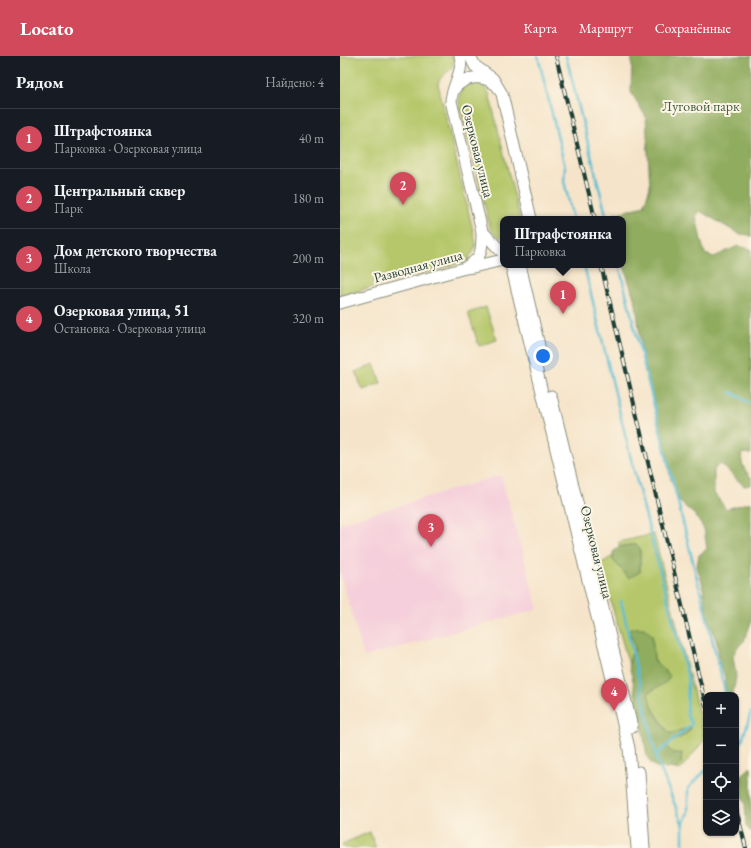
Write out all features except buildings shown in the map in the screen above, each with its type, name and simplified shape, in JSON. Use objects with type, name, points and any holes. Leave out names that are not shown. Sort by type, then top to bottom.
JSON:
[{"type":"street","name":"Озерковая улица","points":[[460,56],[461,68],[451,92],[451,101],[482,231],[480,256],[465,268]]},
{"type":"street","points":[[470,56],[475,66],[489,76],[498,87],[505,101],[530,216]]},
{"type":"street","points":[[451,92],[458,84],[468,78],[473,77],[490,81],[498,87]]},
{"type":"street","points":[[482,231],[500,250]]},
{"type":"street","name":"Разводная улица","points":[[340,303],[465,268],[500,261]]},
{"type":"street","name":"Озерковая улица","points":[[513,268],[629,748],[637,848]]},
{"type":"street","name":"Озерковая улица","points":[[521,268],[636,746],[642,797],[644,848]]},
{"type":"shaded area","points":[[501,475],[538,609],[364,657],[340,572],[340,523]]},
{"type":"green space","points":[[453,56],[453,66],[440,79],[438,84],[476,243],[474,251],[469,257],[470,260],[340,296],[340,57]]},
{"type":"green space","name":"Луговой парк","points":[[632,56],[751,56],[751,237],[750,235],[739,234],[700,211],[696,216],[705,254],[714,257],[738,246],[751,249],[751,454],[742,453],[742,459],[746,472],[751,477],[751,485],[744,486],[721,464],[714,469],[714,493],[726,509],[751,502],[751,623],[744,641],[736,649],[733,656],[736,676],[733,692],[724,692],[725,677],[720,665],[717,643],[707,614],[702,582],[697,566],[699,555],[707,549],[704,529],[694,514],[680,502],[671,480],[643,361],[636,304],[625,268],[626,268],[626,216],[614,216],[614,214],[644,206],[650,187],[646,117],[631,92]]},
{"type":"green space","points":[[476,82],[482,84],[489,93],[519,216],[500,216],[500,237],[495,234],[490,227],[459,102],[461,91],[468,84]]},
{"type":"green space","points":[[486,307],[497,340],[479,346],[468,313]]},
{"type":"green space","points":[[374,364],[381,383],[363,390],[355,372]]},
{"type":"green space","points":[[654,534],[703,731],[703,741],[680,770],[676,769],[681,764],[667,747],[672,742],[686,734],[691,728],[669,733],[650,704],[648,693],[654,689],[659,665],[654,660],[652,635],[630,635],[635,644],[635,651],[631,655],[629,665],[600,564],[613,556],[613,560],[640,572],[640,549],[636,544],[619,547],[619,542]]},
{"type":"green space","points":[[636,544],[640,549],[640,572],[629,578],[613,560],[613,552],[619,547]]},
{"type":"green space","points":[[630,628],[644,628],[652,635],[654,660],[670,676],[666,682],[648,693],[651,704],[659,719],[669,733],[691,728],[688,732],[669,744],[667,747],[673,753],[682,753],[681,764],[676,769],[656,767],[647,757],[642,725],[629,665],[631,655],[635,651]]},
{"type":"green space","points":[[751,767],[751,832],[746,826],[745,803],[740,792],[741,776]]},
{"type":"green space","points":[[370,832],[376,848],[344,848],[342,844]]},
{"type":"waterway","points":[[538,56],[565,167],[564,181],[572,216]]},
{"type":"waterway","points":[[566,56],[606,216]]},
{"type":"waterway","points":[[585,268],[631,459],[688,679],[687,715],[692,724],[656,755]]},
{"type":"waterway","points":[[620,268],[725,692]]},
{"type":"waterway","points":[[731,392],[751,404]]},
{"type":"waterway","points":[[621,601],[657,760],[683,825]]},
{"type":"waterway","points":[[739,746],[742,741],[751,712]]},
{"type":"waterway","points":[[683,848],[683,825],[688,812],[688,788],[703,773]]},
{"type":"railway","points":[[556,56],[594,216]]},
{"type":"railway","points":[[602,268],[703,693]]},
{"type":"railway","points":[[739,820],[746,848]]},
{"type":"place","name":"Центральный сквер","points":[[403,205]]},
{"type":"place","name":"Штрафстоянка","points":[[563,314]]},
{"type":"place","name":"Дом детского творчества","points":[[431,547]]},
{"type":"place","name":"Озерковая улица, 51","points":[[614,711]]}]
